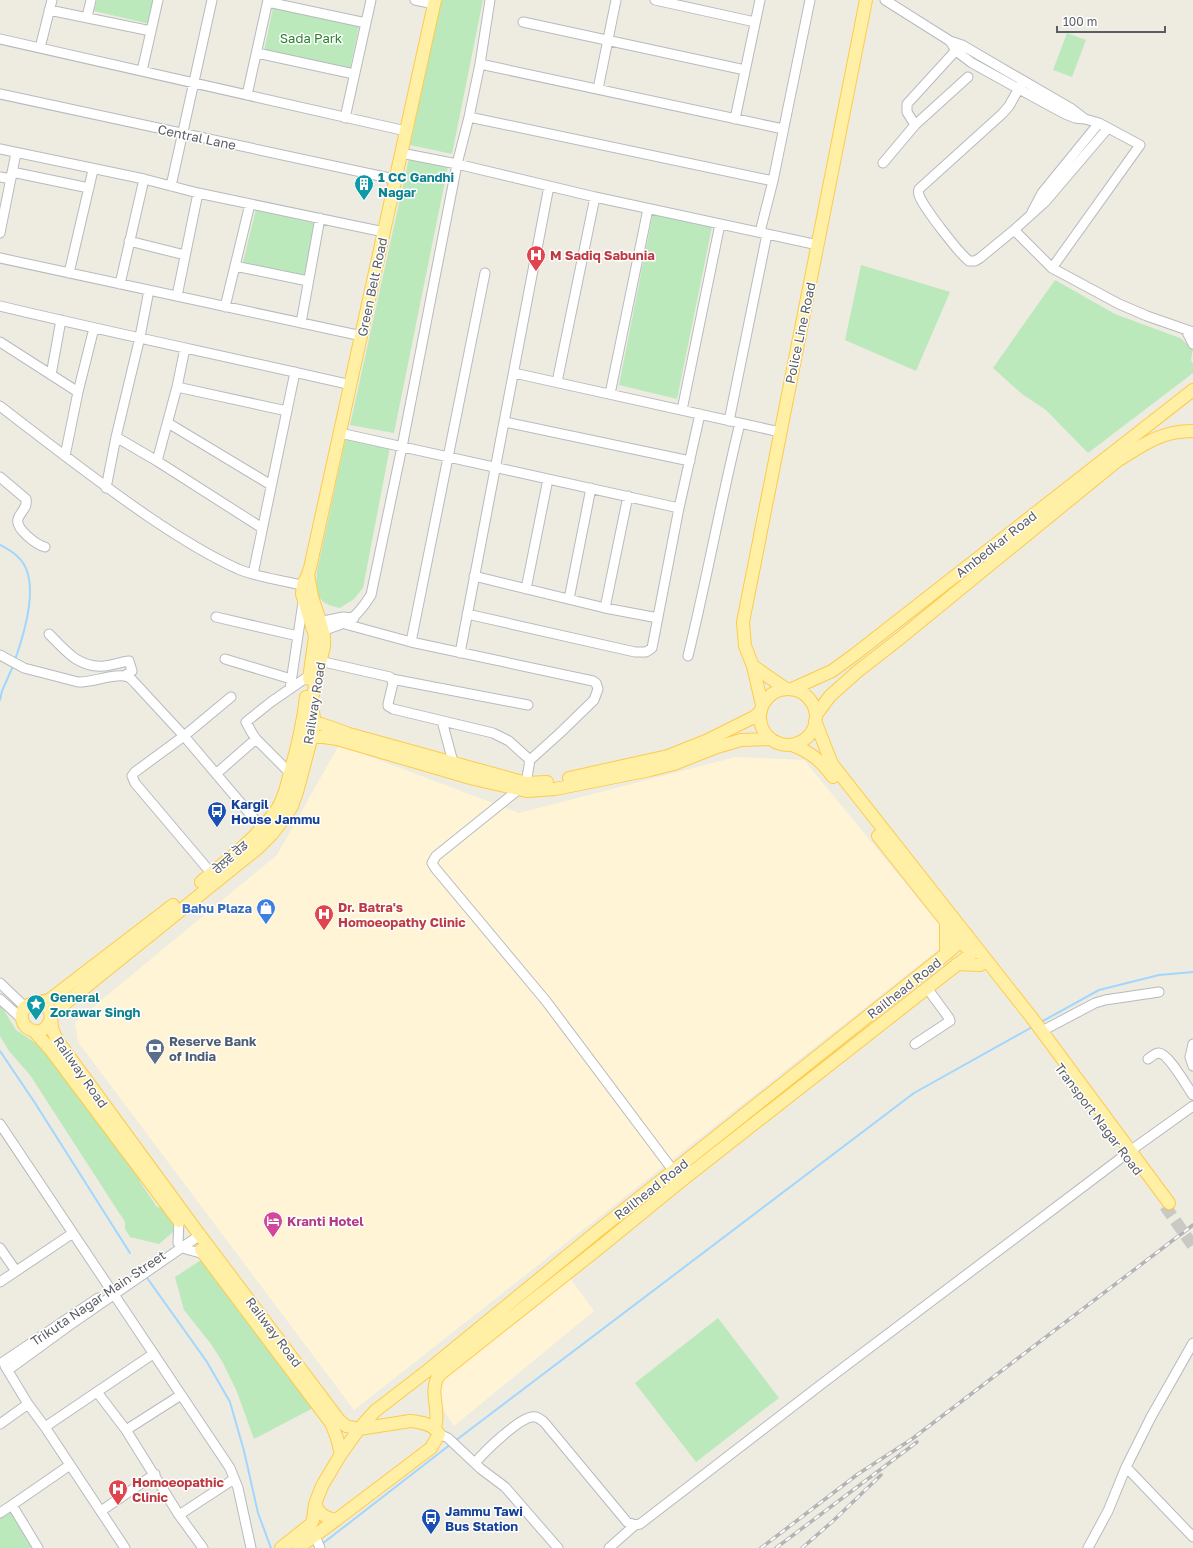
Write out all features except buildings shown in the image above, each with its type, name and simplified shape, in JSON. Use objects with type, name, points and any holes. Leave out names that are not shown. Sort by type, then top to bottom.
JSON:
[{"type":"main road","name":"Police Line Road","points":[[762,708],[753,666],[745,646],[744,622],[865,0]]},
{"type":"main road","name":"Green Belt Road","points":[[308,574],[362,336],[394,179],[435,2]]},
{"type":"main road","name":"Ambedkar Road","points":[[789,689],[832,671],[854,655],[1193,390]]},
{"type":"main road","points":[[762,708],[760,719],[763,731],[771,739],[783,745],[792,745],[801,742],[809,736],[815,718],[830,696],[858,671],[905,635],[1117,461],[1158,437],[1184,431],[1193,431]]},
{"type":"main road","name":"Railway Road","points":[[308,574],[306,586],[317,627],[324,646],[316,660],[312,699],[297,792],[292,806],[284,820],[258,848],[51,1015],[52,1029],[57,1040],[195,1235],[304,1380],[339,1420],[346,1426],[359,1429]]},
{"type":"main road","points":[[306,586],[304,600],[317,627]]},
{"type":"main road","points":[[316,660],[310,675],[308,719],[349,734],[453,762],[522,786],[555,781],[668,756],[708,740],[747,721],[762,708],[770,695],[780,690],[789,689]]},
{"type":"main road","points":[[753,666],[789,689],[805,695],[813,705],[815,718],[832,764],[1027,1019]]},
{"type":"main road","name":"Railway Road","points":[[306,734],[337,739],[474,779],[522,786],[527,791],[555,789],[650,770],[674,764],[717,747],[742,740],[771,739]]},
{"type":"main road","name":"ਰੇਲਵੇ ਰੋਡ","points":[[41,1002],[49,1000],[164,912],[212,874],[262,828],[276,811],[306,734]]},
{"type":"main road","points":[[792,745],[809,752],[824,765],[946,923],[964,938]]},
{"type":"main road","points":[[946,923],[946,954]]},
{"type":"main road","name":"Railhead Road","points":[[441,1433],[437,1422],[434,1396],[434,1386],[439,1375],[599,1248],[677,1176],[964,938]]},
{"type":"main road","points":[[974,951],[980,965],[1027,1019]]},
{"type":"main road","name":"Railhead Road","points":[[315,1537],[313,1520],[315,1504],[322,1486],[341,1454],[359,1429],[375,1411],[427,1371],[591,1237],[677,1176],[974,951]]},
{"type":"main road","points":[[957,964],[980,965]]},
{"type":"main road","points":[[34,1002],[41,1002],[47,1007],[51,1015],[48,1026],[40,1031],[34,1031],[26,1028],[22,1019],[22,1010],[34,1002]]},
{"type":"main road","name":"Transport Nagar Road","points":[[1027,1019],[1039,1030],[1167,1205]]},
{"type":"main road","points":[[34,1031],[50,1049],[179,1220],[195,1235],[204,1254],[304,1380],[331,1423],[338,1438],[341,1454]]},
{"type":"main road","points":[[591,1237],[599,1248]]},
{"type":"main road","points":[[290,1546],[315,1537],[422,1456],[431,1448],[441,1433],[418,1422],[410,1421],[359,1429]]},
{"type":"main road","points":[[315,1504],[318,1512],[323,1517],[336,1520]]},
{"type":"street","points":[[40,48],[52,0]]},
{"type":"street","points":[[87,17],[91,0]]},
{"type":"street","points":[[142,71],[158,0]]},
{"type":"street","points":[[171,186],[184,134],[193,84],[212,0]]},
{"type":"street","points":[[345,118],[371,0]]},
{"type":"street","points":[[415,0],[435,2]]},
{"type":"street","points":[[344,624],[354,618],[370,595],[402,447],[456,164],[469,117],[480,64],[490,0]]},
{"type":"street","points":[[598,89],[616,0]]},
{"type":"street","points":[[655,0],[671,2],[756,22]]},
{"type":"street","points":[[735,119],[760,0]]},
{"type":"street","points":[[729,421],[783,129],[810,0]]},
{"type":"street","points":[[885,0],[959,48],[1021,85],[1076,111],[1085,119],[1103,125],[1140,145],[1052,268]]},
{"type":"street","points":[[247,95],[268,1],[366,23]]},
{"type":"street","points":[[49,10],[151,31]]},
{"type":"street","points":[[523,22],[745,70]]},
{"type":"street","points":[[0,39],[193,84],[406,131]]},
{"type":"street","points":[[915,125],[907,112],[907,104],[959,48]]},
{"type":"street","points":[[257,53],[354,74]]},
{"type":"street","points":[[480,64],[783,129]]},
{"type":"street","points":[[883,163],[915,125],[968,77]]},
{"type":"street","points":[[1021,85],[1002,114],[919,189],[918,193],[921,200],[938,224],[969,261],[980,258],[1045,202],[1103,125]]},
{"type":"street","name":"Central Lane","points":[[0,94],[394,179]]},
{"type":"street","points":[[469,117],[773,181]]},
{"type":"street","points":[[0,149],[384,232]]},
{"type":"street","points":[[0,233],[16,153]]},
{"type":"street","points":[[401,153],[456,164],[648,209],[818,245]]},
{"type":"street","points":[[69,273],[93,170]]},
{"type":"street","points":[[0,177],[12,176],[89,188]]},
{"type":"street","points":[[120,284],[144,180]]},
{"type":"street","points":[[460,653],[549,186]]},
{"type":"street","points":[[177,296],[198,193]]},
{"type":"street","points":[[557,382],[595,197]]},
{"type":"street","points":[[225,307],[250,204]]},
{"type":"street","points":[[610,394],[648,209]]},
{"type":"street","points":[[300,323],[320,218]]},
{"type":"street","points":[[682,410],[720,224]]},
{"type":"street","points":[[1014,230],[1052,268],[1119,304],[1147,316],[1190,331],[1193,344]]},
{"type":"street","points":[[130,241],[185,255]]},
{"type":"street","points":[[0,258],[362,336]]},
{"type":"street","points":[[235,266],[308,281]]},
{"type":"street","points":[[411,642],[485,273]]},
{"type":"street","points":[[106,488],[149,290]]},
{"type":"street","points":[[0,306],[351,385]]},
{"type":"street","points":[[51,375],[61,320]]},
{"type":"street","points":[[65,456],[78,392],[94,328]]},
{"type":"street","points":[[0,342],[78,392]]},
{"type":"street","points":[[157,461],[177,387],[185,348]]},
{"type":"street","points":[[253,574],[295,372]]},
{"type":"street","points":[[514,373],[780,432]]},
{"type":"street","points":[[177,387],[287,411]]},
{"type":"street","points":[[0,406],[106,488],[191,543],[238,569],[276,581],[306,586]]},
{"type":"street","points":[[467,614],[642,652],[652,648],[679,508],[700,414]]},
{"type":"street","points":[[505,422],[690,461]]},
{"type":"street","points":[[168,423],[271,485]]},
{"type":"street","points":[[688,656],[724,487],[740,423]]},
{"type":"street","points":[[340,433],[679,508]]},
{"type":"street","points":[[116,437],[157,461],[262,528]]},
{"type":"street","points":[[0,477],[26,499],[26,506],[18,518],[19,526],[36,544],[45,547]]},
{"type":"street","points":[[526,589],[548,479]]},
{"type":"street","points":[[569,599],[591,488]]},
{"type":"street","points":[[605,608],[628,496]]},
{"type":"street","points":[[474,576],[605,608],[658,618]]},
{"type":"street","points":[[290,689],[304,600]]},
{"type":"street","points":[[216,617],[298,636]]},
{"type":"street","points":[[317,627],[343,617],[354,618]]},
{"type":"street","points":[[317,627],[344,624],[411,642],[593,681],[597,684],[597,693],[594,700],[560,734],[530,760],[522,786],[436,856],[432,863],[546,1001],[677,1176]]},
{"type":"street","points":[[0,655],[14,664],[24,668],[78,682],[124,676],[131,672],[131,666],[127,661],[100,666],[82,663],[49,634]]},
{"type":"street","points":[[226,659],[291,679]]},
{"type":"street","points":[[316,660],[392,679],[528,705]]},
{"type":"street","points":[[290,773],[256,739],[247,726],[247,720],[310,675]]},
{"type":"street","points":[[124,676],[128,677],[135,683],[184,736],[217,773],[262,828]]},
{"type":"street","points":[[392,679],[393,683],[388,704],[390,708],[493,733],[509,741],[530,760]]},
{"type":"street","points":[[212,874],[135,784],[132,776],[135,772],[184,736],[231,697]]},
{"type":"street","points":[[442,721],[453,762]]},
{"type":"street","points":[[217,773],[256,739]]},
{"type":"street","points":[[0,983],[25,1007]]},
{"type":"street","points":[[915,1044],[950,1021],[927,988]]},
{"type":"street","points":[[1039,1030],[1095,1003],[1105,1000],[1159,992]]},
{"type":"street","points":[[0,999],[22,1019]]},
{"type":"street","points":[[1193,1044],[1190,1057],[1193,1066]]},
{"type":"street","points":[[1148,1059],[1158,1053],[1161,1053],[1172,1064],[1193,1095]]},
{"type":"street","points":[[609,1548],[635,1525],[644,1522],[823,1383],[1128,1153],[1193,1106]]},
{"type":"street","points":[[0,1124],[153,1354],[222,1454],[234,1479],[251,1548]]},
{"type":"street","points":[[179,1220],[180,1245],[204,1254]]},
{"type":"street","points":[[0,1282],[73,1233]]},
{"type":"street","name":"Trikuta Nagar Main Street","points":[[1,1360],[113,1292],[195,1235]]},
{"type":"street","points":[[0,1248],[16,1271]]},
{"type":"street","points":[[8,1370],[113,1292]]},
{"type":"street","points":[[1088,1548],[1108,1511],[1126,1467],[1161,1396],[1193,1343]]},
{"type":"street","points":[[45,1427],[153,1354]]},
{"type":"street","points":[[1,1360],[28,1404],[45,1427],[125,1548]]},
{"type":"street","points":[[97,1392],[126,1430],[155,1474],[179,1515],[203,1548]]},
{"type":"street","points":[[126,1430],[181,1395]]},
{"type":"street","points":[[0,1424],[28,1404]]},
{"type":"street","points":[[475,1462],[520,1422],[532,1417],[539,1418],[544,1422],[617,1512],[627,1522],[635,1525]]},
{"type":"street","points":[[441,1433],[505,1487],[558,1548]]},
{"type":"street","points":[[0,1514],[70,1465]]},
{"type":"street","points":[[1126,1467],[1193,1537]]},
{"type":"street","points":[[101,1511],[155,1474]]},
{"type":"street","points":[[179,1515],[234,1479]]},
{"type":"street","points":[[12,1505],[38,1548]]},
{"type":"shaded area","points":[[339,745],[519,813],[736,757],[804,760],[942,928],[942,947],[354,1410],[78,1042],[75,1022],[277,855]]},
{"type":"shaded area","points":[[567,1274],[594,1311],[454,1426],[443,1410],[436,1394],[440,1375]]},
{"type":"green space","points":[[97,0],[156,0],[150,24],[94,11]]},
{"type":"green space","points":[[441,0],[483,0],[452,154],[410,145]]},
{"type":"green space","name":"Sada Park","points":[[273,8],[359,26],[350,68],[264,51]]},
{"type":"green space","points":[[1067,33],[1086,40],[1072,77],[1053,70]]},
{"type":"green space","points":[[409,158],[448,166],[394,433],[350,425]]},
{"type":"green space","points":[[654,208],[713,222],[677,399],[619,385]]},
{"type":"green space","points":[[256,209],[318,224],[305,277],[243,262]]},
{"type":"green space","points":[[861,265],[950,292],[916,371],[845,340]]},
{"type":"green space","points":[[1055,280],[1115,314],[1180,338],[1193,349],[1191,360],[1193,364],[1193,373],[1088,453],[1046,410],[1022,394],[993,368]]},
{"type":"green space","points":[[346,437],[390,447],[363,588],[354,599],[340,608],[332,606],[322,600],[317,591],[316,579]]},
{"type":"green space","points":[[0,1004],[16,1030],[37,1044],[65,1074],[141,1174],[140,1182],[157,1207],[166,1208],[173,1220],[173,1232],[159,1244],[130,1237],[125,1229],[125,1222],[30,1075],[9,1051],[0,1036]]},
{"type":"green space","points":[[204,1258],[315,1407],[254,1439],[237,1392],[223,1363],[211,1344],[184,1310],[175,1277]]},
{"type":"green space","points":[[718,1318],[779,1398],[696,1462],[635,1383]]},
{"type":"green space","points":[[10,1510],[34,1546],[30,1548],[0,1548],[0,1517]]},
{"type":"waterway","points":[[0,545],[18,557],[25,567],[29,579],[29,607],[23,636],[15,660]]},
{"type":"waterway","points":[[0,700],[2,691],[13,666]]},
{"type":"waterway","points":[[1041,1022],[1099,990],[1159,975],[1193,972]]},
{"type":"waterway","points":[[455,1441],[914,1093],[1034,1026]]},
{"type":"waterway","points":[[0,1051],[35,1103],[130,1253]]},
{"type":"waterway","points":[[145,1275],[207,1362],[230,1402],[244,1451],[258,1513],[271,1548]]},
{"type":"waterway","points":[[322,1544],[451,1444]]},
{"type":"tunnel","points":[[1165,1206],[1193,1246]]},
{"type":"railway","points":[[761,1548],[858,1474],[912,1439],[1193,1225]]},
{"type":"railway","points":[[776,1548],[917,1442]]},
{"type":"railway","points":[[802,1548],[833,1521],[881,1475]]},
{"type":"place","name":"1 CC Gandhi Nagar","points":[[364,201]]},
{"type":"place","name":"M Sadiq Sabunia","points":[[536,272]]},
{"type":"place","name":"Kargil House Jammu","points":[[217,828]]},
{"type":"place","name":"Bahu Plaza","points":[[266,925]]},
{"type":"place","name":"Dr. Batra's Homoeopathy Clinic","points":[[324,931]]},
{"type":"place","name":"General Zorawar Singh","points":[[36,1021]]},
{"type":"place","name":"Reserve Bank of India","points":[[155,1065]]},
{"type":"place","name":"Kranti Hotel","points":[[273,1238]]},
{"type":"place","name":"Homoeopathic Clinic","points":[[118,1506]]},
{"type":"place","name":"Jammu Tawi Bus Station","points":[[431,1535]]}]
